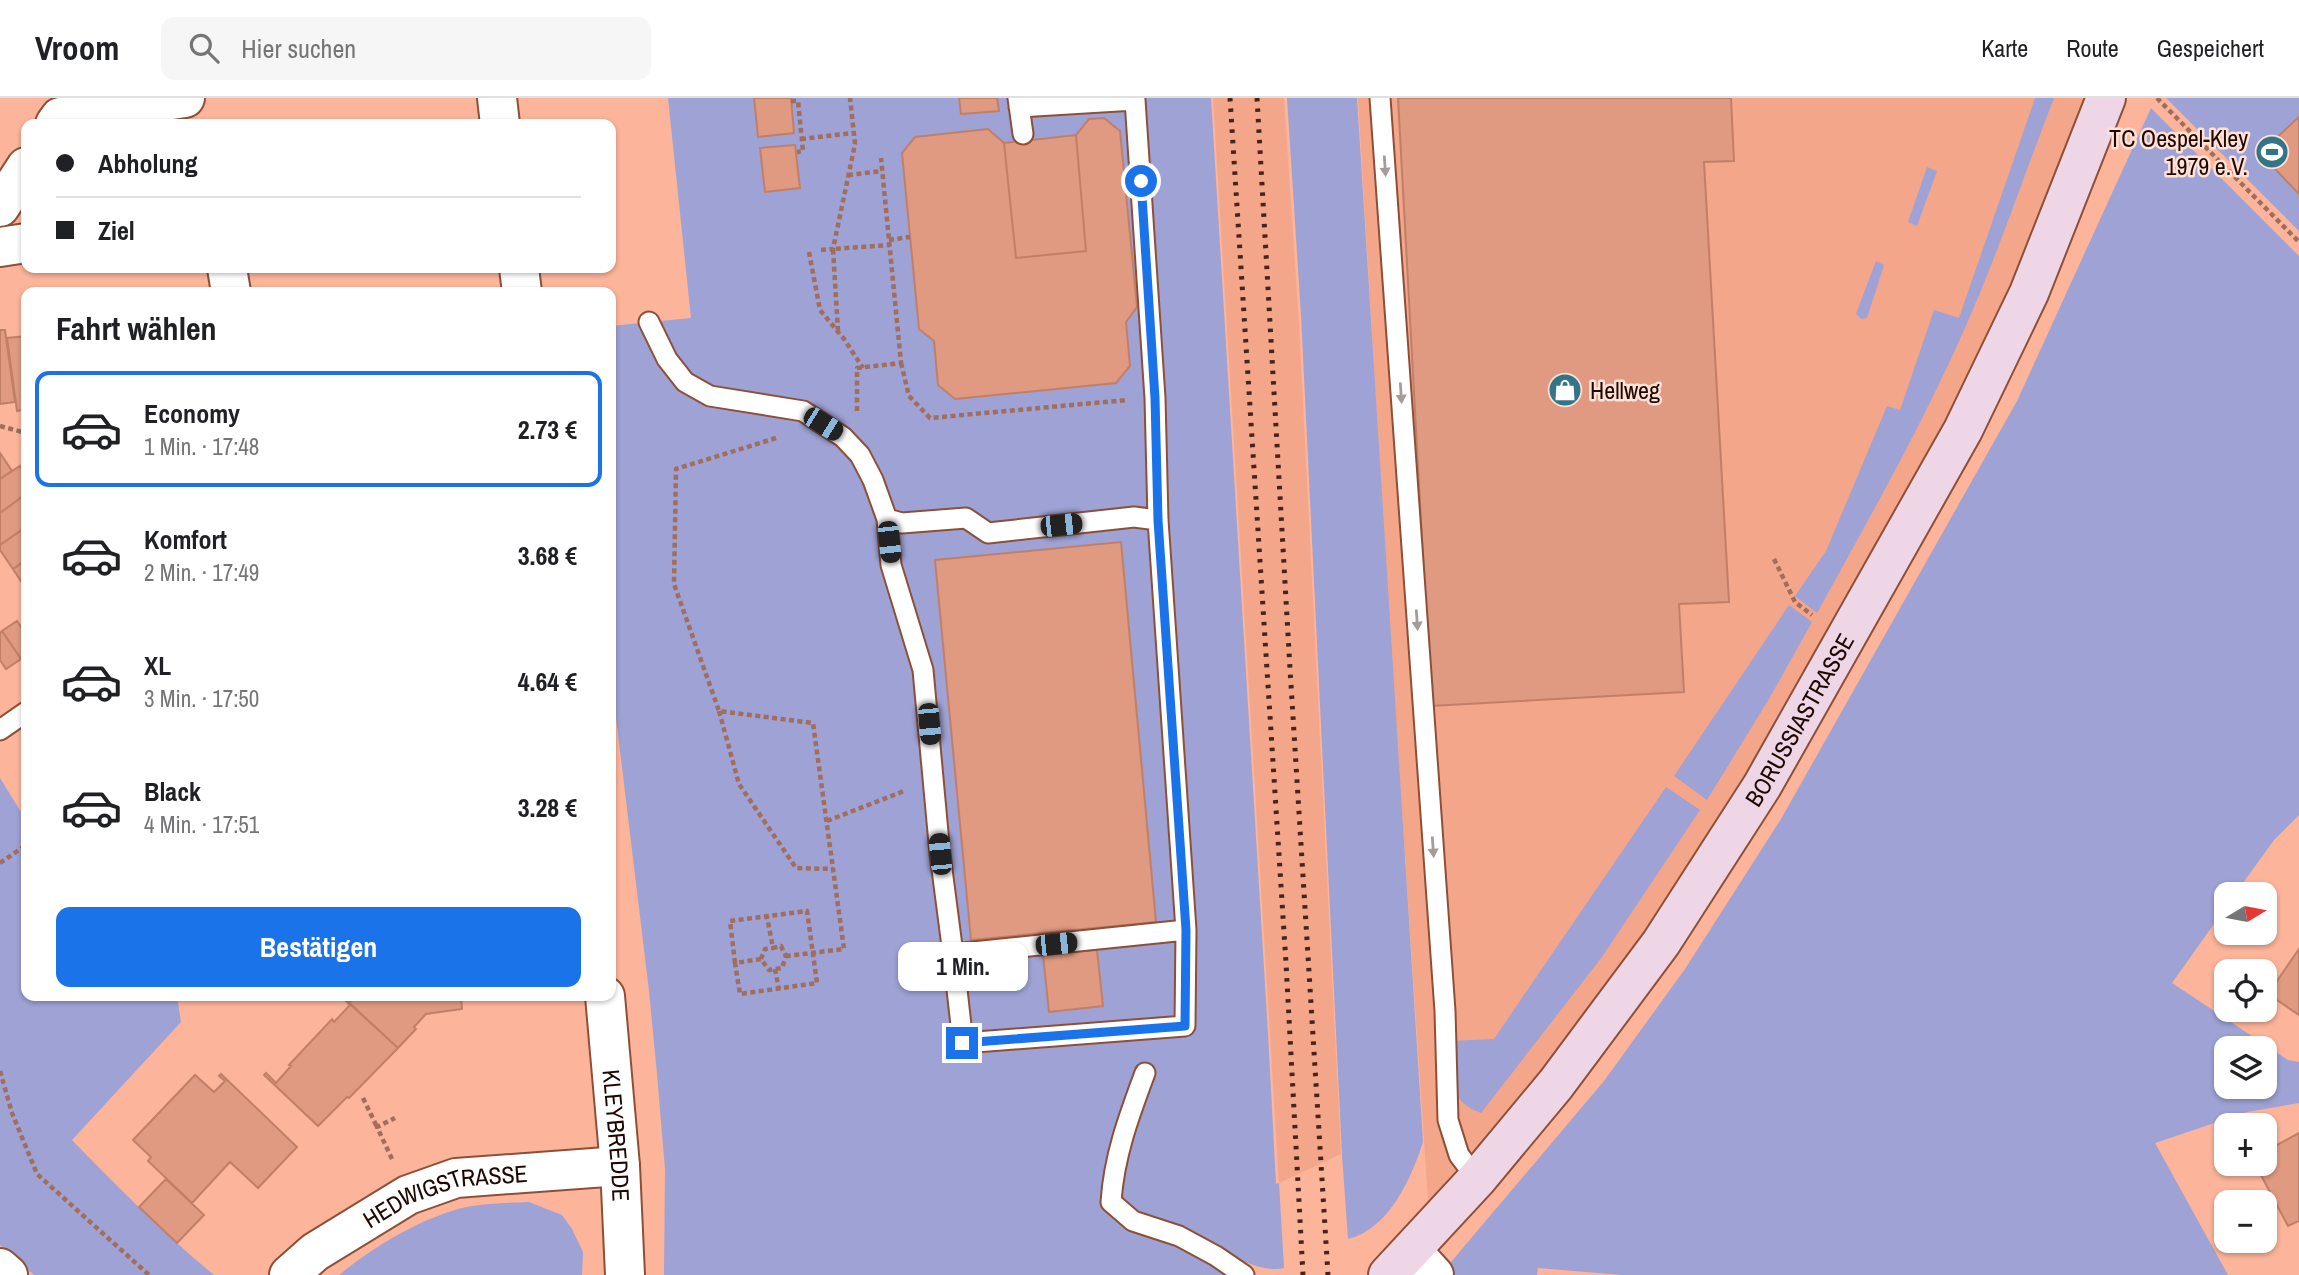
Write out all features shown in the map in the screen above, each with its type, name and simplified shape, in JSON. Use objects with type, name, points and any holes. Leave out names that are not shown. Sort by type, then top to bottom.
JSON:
[{"type":"main road","name":"BORUSSIASTRASSE","points":[[1411,1267],[1477,1179],[1556,1084],[1661,943],[1762,786],[1963,430],[2029,293],[2106,98]]},
{"type":"street","points":[[59,119],[185,98]]},
{"type":"street","points":[[201,98],[204,119]]},
{"type":"street","points":[[497,98],[499,119]]},
{"type":"street","points":[[0,207],[21,175]]},
{"type":"street","points":[[0,247],[21,244]]},
{"type":"street","name":"KLEYBREDDE","points":[[605,1001],[620,1166],[625,1275]]},
{"type":"street","name":"HEDWIGSTRASSE","points":[[289,1275],[315,1252],[408,1195],[456,1178],[620,1166]]},
{"type":"street","points":[[0,1268],[8,1275]]},
{"type":"lane","points":[[1380,98],[1444,997],[1448,1120],[1459,1155],[1477,1179]]},
{"type":"lane","points":[[649,322],[667,359],[685,382],[710,396],[803,411],[843,437],[859,455],[868,471],[887,520],[891,565],[923,670],[940,854],[962,1043],[1185,1026],[1186,930],[1158,520],[1155,398],[1135,100],[1019,103],[1023,134]]},
{"type":"lane","points":[[887,520],[902,523],[966,518],[988,533],[1134,517],[1158,520]]},
{"type":"lane","points":[[0,730],[21,715]]},
{"type":"lane","points":[[953,954],[1186,930]]},
{"type":"lane","points":[[1145,1073],[1124,1129],[1112,1176],[1111,1202],[1133,1221],[1179,1236],[1244,1275]]},
{"type":"path","points":[[838,331],[833,249],[855,144],[850,98]]},
{"type":"path","points":[[2157,98],[2299,242]]},
{"type":"path","points":[[791,102],[799,101],[803,151],[797,152]]},
{"type":"path","points":[[801,139],[853,133]]},
{"type":"path","points":[[881,158],[901,363],[909,396],[930,418],[1155,398]]},
{"type":"path","points":[[848,175],[882,171]]},
{"type":"path","points":[[821,250],[910,237]]},
{"type":"path","points":[[809,252],[820,310],[863,368],[901,363]]},
{"type":"path","points":[[0,426],[21,432]]},
{"type":"path","points":[[788,435],[676,469],[674,584],[719,710],[739,784],[796,868],[833,869]]},
{"type":"path","points":[[1774,559],[1795,602],[1811,615]]},
{"type":"path","points":[[719,710],[813,723],[844,949],[786,956]]},
{"type":"path","points":[[827,821],[934,779]]},
{"type":"path","points":[[0,863],[21,848]]},
{"type":"path","points":[[807,911],[813,953],[817,984],[740,994],[730,921],[807,911]]},
{"type":"path","points":[[767,916],[773,948]]},
{"type":"path","points":[[780,946],[786,956],[782,968],[769,970],[761,960],[765,949],[780,946]]},
{"type":"path","points":[[735,963],[761,960]]},
{"type":"path","points":[[775,969],[779,989]]},
{"type":"path","points":[[0,1071],[24,1146],[37,1174],[149,1275]]},
{"type":"path","points":[[0,1098],[5,1090]]},
{"type":"path","points":[[363,1098],[408,1195]]},
{"type":"path","points":[[377,1127],[396,1118]]},
{"type":"shaded area","points":[[668,98],[1211,98],[1276,1184],[1279,1183],[1284,1268],[1257,1266],[1215,1248],[1228,1275],[664,1275],[665,1169],[657,1074],[616,717],[616,326],[691,318]]},
{"type":"shaded area","points":[[1213,98],[1284,98],[1299,323],[1341,1154],[1279,1183]]},
{"type":"shaded area","points":[[1287,98],[1357,98],[1423,1142],[1405,1186],[1387,1214],[1363,1233],[1348,1239],[1301,315]]},
{"type":"shaded area","points":[[1358,98],[2097,98],[1955,424],[1676,904],[1429,1215],[1389,617]]},
{"type":"shaded area","points":[[2035,98],[2054,98],[1980,293],[1915,432],[1817,613],[1795,596],[1826,551],[1887,406],[1900,410],[1934,310],[1959,318]]},
{"type":"shaded area","name":"TC Oespel-Kley 1979 e.V.","points":[[2166,98],[2299,98],[2299,231]]},
{"type":"shaded area","points":[[2151,108],[2299,256],[2299,815],[2274,840],[2244,882],[2214,882],[2214,924],[2172,983],[2214,1011],[2214,1022],[2231,1022],[2252,1036],[2214,1036],[2214,1099],[2277,1099],[2277,1053],[2288,1060],[2299,1062],[2299,1103],[2244,1113],[2214,1113],[2214,1123],[2155,1143],[2228,1275],[1622,1275],[1538,1268],[1537,1275],[1454,1275],[1451,1262],[1604,1081],[1685,969],[1781,819],[2017,401]]},
{"type":"shaded area","points":[[1927,167],[1937,171],[1917,226],[1908,222]]},
{"type":"shaded area","points":[[1876,261],[1884,265],[1867,318],[1861,319],[1856,314]]},
{"type":"shaded area","points":[[1789,605],[1812,622],[1707,800],[1674,776]]},
{"type":"shaded area","points":[[0,778],[21,812],[21,1001],[178,1001],[181,1022],[72,1140],[159,1226],[214,1275],[34,1275],[0,1245]]},
{"type":"shaded area","points":[[1666,787],[1700,810],[1602,957],[1481,1113],[1470,1108],[1456,1093],[1453,1085],[1450,1041],[1494,1039]]},
{"type":"shaded area","points":[[529,1202],[562,1215],[583,1252],[582,1275],[339,1275],[395,1236],[442,1214],[475,1206]]},
{"type":"building","points":[[754,98],[791,98],[794,133],[758,137]]},
{"type":"building","points":[[959,98],[997,98],[999,111],[961,114]]},
{"type":"building","name":"Hellweg","points":[[1398,98],[1731,98],[1734,161],[1704,162],[1729,602],[1679,604],[1684,692],[1431,706]]},
{"type":"building","name":"TC Oespel-Kley 1979 e.V.","points":[[2299,117],[2299,194],[2260,153]]},
{"type":"building","points":[[1104,118],[1120,131],[1137,307],[1126,322],[1130,366],[1116,383],[955,399],[938,385],[934,341],[919,329],[902,153],[915,137],[988,129],[1004,143],[1016,258],[1086,251],[1076,135],[1089,119]]},
{"type":"building","points":[[1076,135],[1086,251],[1016,258],[1004,143]]},
{"type":"building","points":[[795,145],[800,188],[765,192],[760,148]]},
{"type":"building","points":[[0,330],[5,330],[15,402],[0,404]]},
{"type":"building","points":[[21,337],[21,410],[17,411],[7,338]]},
{"type":"building","points":[[0,453],[12,471],[0,479]]},
{"type":"building","points":[[21,468],[21,498],[0,513],[0,479]]},
{"type":"building","points":[[21,498],[21,530],[0,545],[0,513]]},
{"type":"building","points":[[21,530],[21,563],[13,569],[0,550],[0,545]]},
{"type":"building","points":[[1121,542],[1156,922],[971,940],[935,560]]},
{"type":"building","points":[[21,563],[21,581],[13,569]]},
{"type":"building","points":[[17,621],[21,627],[21,659],[2,631]]},
{"type":"building","points":[[2,631],[21,659],[6,669],[0,660]]},
{"type":"building","points":[[2299,949],[2299,1015],[2277,1000],[2277,981]]},
{"type":"building","points":[[1097,950],[1103,1006],[1049,1012],[1043,955]]},
{"type":"building","points":[[346,1001],[398,1048],[318,1126],[264,1075],[266,1073],[276,1083],[332,1019],[334,1022],[350,1005]]},
{"type":"building","points":[[347,1001],[461,1001],[462,1009],[426,1014],[398,1048]]},
{"type":"building","points":[[221,1074],[297,1147],[258,1188],[230,1162],[192,1203],[148,1161],[151,1157],[133,1140],[195,1075],[214,1092],[225,1081],[219,1076]]},
{"type":"building","points":[[2299,1133],[2299,1221],[2288,1226],[2277,1205],[2277,1190],[2269,1190],[2261,1176],[2277,1176],[2277,1145]]},
{"type":"building","points":[[166,1179],[204,1215],[177,1243],[139,1207]]},
{"type":"railway","points":[[1230,98],[1286,963],[1303,1275]]},
{"type":"railway","points":[[1257,98],[1328,1275]]},
{"type":"place","name":"TC Oespel-Kley 1979 e.V.","points":[[2272,152]]},
{"type":"place","name":"Hellweg","points":[[1565,390]]},
{"type":"route","points":[[962,1043],[1185,1026],[1186,930],[1158,520],[1155,398],[1141,181]]}]
